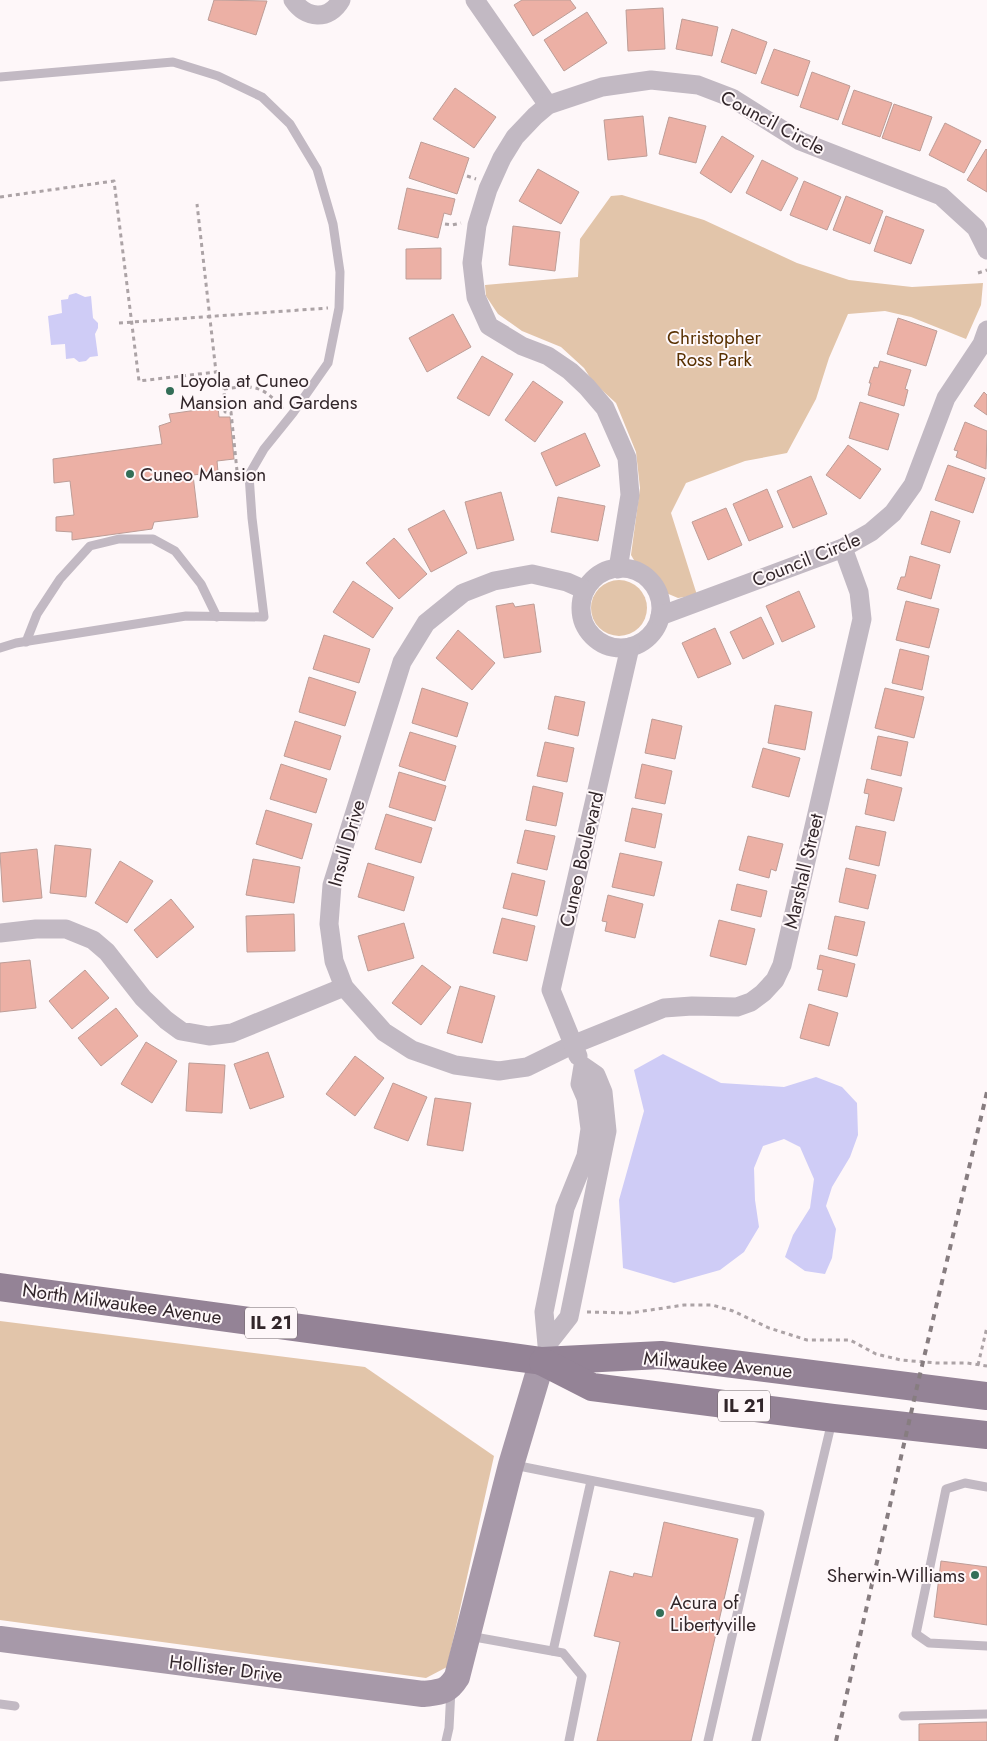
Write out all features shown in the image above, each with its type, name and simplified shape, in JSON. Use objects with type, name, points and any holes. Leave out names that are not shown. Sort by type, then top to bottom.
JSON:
[{"type":"main road","name":"North Milwaukee Avenue","points":[[0,1287],[544,1353]]},
{"type":"main road","name":"Milwaukee Avenue","points":[[544,1353],[662,1354],[987,1396]]},
{"type":"main road","name":"Milwaukee Avenue","points":[[544,1353],[592,1387],[833,1418],[987,1435]]},
{"type":"street","points":[[293,0],[305,12],[314,15],[331,11],[338,6],[341,0]]},
{"type":"street","points":[[476,0],[548,105]]},
{"type":"street","name":"Council Circle","points":[[618,569],[630,495],[627,458],[605,408],[570,371],[548,356],[522,346],[489,326],[476,297],[472,264],[477,225],[488,189],[502,158],[515,136],[548,105],[602,87],[651,80],[698,85],[732,98],[800,141],[942,196],[976,228],[987,250]]},
{"type":"street","name":"Council Circle","points":[[660,616],[842,548],[871,532],[893,513],[912,486],[946,398],[982,344],[987,330]]},
{"type":"street","name":"Marshall Street","points":[[572,1044],[664,1008],[692,1006],[737,1007],[751,1002],[775,980],[782,965],[862,619],[859,592],[842,548]]},
{"type":"street","points":[[618,569],[636,572],[651,582],[657,592],[660,616],[656,627],[640,643],[630,647],[618,648],[607,646],[597,641],[589,633],[581,612],[582,600],[586,590],[599,575],[608,570],[618,569]]},
{"type":"street","name":"Insull Drive","points":[[572,1044],[527,1067],[499,1072],[455,1065],[412,1050],[384,1032],[344,987],[334,961],[328,924],[332,885],[402,662],[426,623],[463,593],[494,581],[532,574],[567,582],[586,590]]},
{"type":"street","name":"Cuneo Boulevard","points":[[544,1353],[569,1317],[607,1130],[603,1092],[596,1075],[583,1066],[572,1044],[551,990],[630,647]]},
{"type":"street","points":[[0,933],[36,929],[66,929],[92,940],[107,952],[143,998],[166,1020],[182,1031],[209,1036],[232,1033],[344,987]]},
{"type":"street","name":"Cuneo Boulevard","points":[[544,1353],[544,1312],[565,1208],[586,1156],[590,1129],[586,1098],[580,1084],[583,1066]]},
{"type":"street","points":[[577,1178],[597,1182]]},
{"type":"street","points":[[451,1687],[457,1677],[511,1465],[544,1353]]},
{"type":"street","name":"Hollister Drive","points":[[0,1639],[423,1694],[440,1692],[451,1687]]},
{"type":"lane","points":[[0,648],[26,642],[186,616],[264,617],[252,518],[249,475],[264,449],[328,362],[338,308],[340,272],[333,224],[317,169],[290,124],[262,98],[218,76],[173,62],[1,77]]},
{"type":"lane","points":[[26,642],[38,614],[60,579],[90,546],[119,540],[153,539],[175,551],[201,584],[217,617]]},
{"type":"lane","points":[[756,1741],[833,1418]]},
{"type":"lane","points":[[511,1465],[760,1514],[708,1741]]},
{"type":"lane","points":[[554,1651],[591,1481]]},
{"type":"lane","points":[[987,1487],[965,1483],[946,1489],[916,1634],[929,1643],[987,1646]]},
{"type":"lane","points":[[468,1636],[563,1653],[582,1676],[569,1741]]},
{"type":"lane","points":[[446,1741],[449,1728],[451,1687]]},
{"type":"lane","points":[[0,1704],[15,1706]]},
{"type":"lane","points":[[903,1716],[987,1714]]},
{"type":"path","points":[[0,197],[114,182],[139,380],[216,372],[197,204]]},
{"type":"path","points":[[978,273],[987,270]]},
{"type":"path","points":[[119,323],[338,308]]},
{"type":"path","points":[[237,476],[231,412],[226,412],[224,389],[248,386],[265,390],[290,416]]},
{"type":"path","points":[[589,1312],[630,1313],[684,1305],[712,1305],[733,1311],[769,1328],[807,1340],[850,1340],[876,1354],[900,1360],[987,1366]]},
{"type":"path","points":[[978,1365],[987,1327]]},
{"type":"green space","name":"Christopher Ross Park","points":[[622,195],[704,220],[797,263],[849,280],[912,287],[983,283],[981,305],[966,339],[911,317],[885,311],[848,314],[829,358],[816,399],[787,453],[745,461],[686,483],[671,513],[697,595],[678,598],[659,590],[651,578],[638,567],[631,555],[640,488],[636,452],[616,403],[593,382],[584,368],[561,347],[522,331],[498,314],[486,296],[485,285],[578,277],[580,239],[611,196]]},
{"type":"green space","points":[[619,580],[630,582],[639,588],[645,597],[647,608],[645,619],[639,628],[630,634],[619,636],[608,634],[599,628],[593,619],[591,608],[593,597],[599,588],[608,582]]},
{"type":"green space","points":[[0,1321],[365,1367],[494,1456],[447,1667],[426,1678],[0,1620]]},
{"type":"water","points":[[76,293],[85,297],[91,296],[93,318],[98,323],[95,334],[98,356],[79,362],[74,358],[66,359],[65,344],[51,345],[48,316],[62,313],[61,300],[68,299],[69,295]]},
{"type":"water","points":[[663,1054],[721,1083],[784,1087],[816,1077],[842,1087],[857,1103],[858,1135],[850,1157],[832,1187],[826,1206],[836,1229],[832,1258],[825,1274],[805,1271],[785,1257],[793,1235],[810,1208],[814,1179],[800,1147],[784,1139],[763,1146],[754,1168],[755,1200],[759,1227],[744,1252],[720,1270],[674,1283],[623,1268],[619,1200],[644,1111],[634,1070]]},
{"type":"building","points":[[214,0],[267,1],[256,35],[208,20]]},
{"type":"building","points":[[522,0],[570,0],[576,8],[533,36],[514,5]]},
{"type":"building","points":[[663,8],[665,49],[628,51],[626,10]]},
{"type":"building","points":[[587,12],[607,43],[564,71],[544,40]]},
{"type":"building","points":[[682,19],[718,27],[712,56],[676,49]]},
{"type":"building","points":[[732,29],[767,42],[756,74],[721,62]]},
{"type":"building","points":[[774,49],[810,61],[798,96],[761,83]]},
{"type":"building","points":[[812,72],[850,86],[838,120],[800,107]]},
{"type":"building","points":[[455,88],[496,117],[474,148],[433,119]]},
{"type":"building","points":[[854,90],[892,103],[880,137],[842,124]]},
{"type":"building","points":[[894,104],[932,117],[920,151],[882,138]]},
{"type":"building","points":[[643,116],[647,156],[608,160],[604,120]]},
{"type":"building","points":[[669,117],[706,126],[696,163],[659,154]]},
{"type":"building","points":[[945,123],[981,141],[964,173],[929,155]]},
{"type":"building","points":[[722,136],[754,156],[731,193],[700,173]]},
{"type":"building","points":[[421,142],[469,158],[457,194],[409,178]]},
{"type":"building","points":[[987,150],[987,192],[967,180]]},
{"type":"building","points":[[762,160],[798,178],[781,211],[746,193]]},
{"type":"building","points":[[538,169],[579,192],[561,224],[519,201]]},
{"type":"building","points":[[804,181],[841,197],[827,230],[790,215]]},
{"type":"building","points":[[407,188],[455,199],[451,215],[444,213],[438,238],[398,229]]},
{"type":"building","points":[[846,196],[883,211],[870,244],[833,230]]},
{"type":"building","points":[[886,216],[924,230],[911,264],[874,251]]},
{"type":"building","points":[[513,226],[560,232],[555,271],[509,265]]},
{"type":"building","points":[[441,248],[441,279],[406,279],[406,249]]},
{"type":"building","points":[[453,314],[471,347],[427,372],[409,338]]},
{"type":"building","points":[[898,318],[937,331],[926,366],[887,354]]},
{"type":"building","points":[[482,356],[513,374],[489,416],[457,398]]},
{"type":"building","points":[[880,361],[911,370],[905,389],[908,390],[904,406],[868,395],[871,383],[869,383],[874,367],[878,368]]},
{"type":"building","points":[[533,381],[563,402],[535,442],[505,420]]},
{"type":"building","points":[[984,392],[987,395],[987,415],[974,406]]},
{"type":"building","points":[[860,402],[899,414],[888,450],[849,438]]},
{"type":"building","name":"Cuneo Mansion","points":[[218,407],[219,417],[230,417],[234,459],[217,461],[218,472],[193,475],[198,517],[154,522],[152,529],[72,540],[72,532],[56,531],[56,517],[74,515],[70,481],[54,483],[53,459],[162,444],[159,426],[171,422],[169,414]]},
{"type":"building","points":[[965,422],[987,431],[986,469],[956,457],[958,451],[954,450]]},
{"type":"building","points":[[585,433],[600,466],[556,486],[541,453]]},
{"type":"building","points":[[848,445],[881,469],[860,499],[826,475]]},
{"type":"building","points":[[948,465],[985,478],[973,513],[935,500]]},
{"type":"building","points":[[811,476],[827,514],[793,528],[777,491]]},
{"type":"building","points":[[767,489],[783,527],[749,541],[733,504]]},
{"type":"building","points":[[501,492],[514,540],[477,549],[465,502]]},
{"type":"building","points":[[558,497],[605,506],[598,541],[551,532]]},
{"type":"building","points":[[726,508],[742,545],[708,560],[692,522]]},
{"type":"building","points":[[444,510],[467,553],[431,572],[408,529]]},
{"type":"building","points":[[931,511],[960,521],[950,553],[921,544]]},
{"type":"building","points":[[394,538],[427,574],[399,599],[366,563]]},
{"type":"building","points":[[910,556],[940,565],[931,599],[897,589],[901,577],[905,577]]},
{"type":"building","points":[[353,581],[393,608],[373,638],[333,612]]},
{"type":"building","points":[[799,591],[815,627],[782,642],[766,606]]},
{"type":"building","points":[[906,601],[939,609],[929,648],[896,640]]},
{"type":"building","points":[[513,603],[515,607],[534,604],[541,652],[504,658],[496,606]]},
{"type":"building","points":[[761,617],[774,644],[743,659],[730,632]]},
{"type":"building","points":[[715,628],[731,664],[698,678],[682,643]]},
{"type":"building","points":[[458,630],[495,663],[472,690],[436,658]]},
{"type":"building","points":[[324,635],[370,649],[359,683],[313,669]]},
{"type":"building","points":[[900,649],[929,656],[922,690],[892,683]]},
{"type":"building","points":[[309,677],[356,692],[345,726],[299,712]]},
{"type":"building","points":[[422,688],[468,703],[457,737],[412,723]]},
{"type":"building","points":[[885,688],[924,697],[914,738],[875,728]]},
{"type":"building","points":[[555,696],[585,702],[578,736],[548,729]]},
{"type":"building","points":[[775,705],[812,712],[805,750],[768,743]]},
{"type":"building","points":[[652,719],[682,726],[675,759],[645,753]]},
{"type":"building","points":[[295,721],[341,736],[330,770],[284,756]]},
{"type":"building","points":[[410,732],[456,746],[445,781],[399,766]]},
{"type":"building","points":[[878,736],[908,742],[901,776],[871,769]]},
{"type":"building","points":[[545,742],[574,748],[567,782],[537,776]]},
{"type":"building","points":[[763,748],[800,758],[789,797],[752,787]]},
{"type":"building","points":[[281,764],[327,779],[316,813],[270,799]]},
{"type":"building","points":[[642,764],[672,771],[665,804],[635,798]]},
{"type":"building","points":[[399,772],[446,786],[435,821],[389,807]]},
{"type":"building","points":[[867,779],[902,788],[894,821],[865,814],[869,794],[864,793]]},
{"type":"building","points":[[533,786],[563,793],[556,826],[526,820]]},
{"type":"building","points":[[632,808],[662,814],[655,848],[625,841]]},
{"type":"building","points":[[266,810],[312,824],[302,859],[256,844]]},
{"type":"building","points":[[386,814],[432,828],[421,863],[375,849]]},
{"type":"building","points":[[856,826],[886,832],[879,866],[849,859]]},
{"type":"building","points":[[525,830],[555,836],[547,870],[517,863]]},
{"type":"building","points":[[748,836],[783,844],[776,871],[771,869],[769,878],[739,870]]},
{"type":"building","points":[[55,845],[91,849],[86,897],[50,893]]},
{"type":"building","points":[[37,849],[42,898],[3,902],[0,853]]},
{"type":"building","points":[[620,853],[662,862],[654,896],[612,887]]},
{"type":"building","points":[[253,859],[300,867],[294,903],[246,895]]},
{"type":"building","points":[[120,861],[153,881],[127,923],[95,903]]},
{"type":"building","points":[[368,863],[414,877],[404,911],[358,897]]},
{"type":"building","points":[[846,868],[876,875],[868,909],[839,902]]},
{"type":"building","points":[[512,873],[545,881],[537,916],[503,908]]},
{"type":"building","points":[[737,884],[767,891],[761,917],[731,910]]},
{"type":"building","points":[[608,895],[643,904],[635,938],[605,931],[607,922],[602,921]]},
{"type":"building","points":[[171,899],[194,927],[157,958],[134,930]]},
{"type":"building","points":[[294,914],[295,951],[247,952],[246,916]]},
{"type":"building","points":[[835,916],[865,922],[857,956],[828,949]]},
{"type":"building","points":[[502,918],[535,926],[527,961],[493,953]]},
{"type":"building","points":[[719,920],[755,929],[746,965],[710,956]]},
{"type":"building","points":[[404,923],[414,958],[368,971],[358,936]]},
{"type":"building","points":[[820,955],[855,964],[847,997],[818,990],[823,970],[817,969]]},
{"type":"building","points":[[30,960],[36,1008],[0,1012],[0,963]]},
{"type":"building","points":[[422,965],[451,987],[421,1025],[392,1003]]},
{"type":"building","points":[[85,970],[109,998],[72,1029],[49,1001]]},
{"type":"building","points":[[460,986],[495,996],[482,1043],[447,1033]]},
{"type":"building","points":[[809,1004],[838,1013],[829,1046],[800,1038]]},
{"type":"building","points":[[116,1008],[138,1036],[101,1066],[78,1038]]},
{"type":"building","points":[[146,1042],[177,1061],[152,1103],[121,1084]]},
{"type":"building","points":[[268,1052],[284,1097],[250,1109],[234,1064]]},
{"type":"building","points":[[355,1056],[384,1078],[355,1116],[326,1094]]},
{"type":"building","points":[[189,1063],[225,1065],[222,1113],[186,1111]]},
{"type":"building","points":[[393,1083],[427,1097],[408,1141],[374,1128]]},
{"type":"building","points":[[435,1098],[471,1103],[463,1151],[427,1145]]},
{"type":"building","name":"Acura of Libertyville","points":[[664,1522],[738,1539],[691,1741],[597,1741],[620,1642],[594,1636],[610,1571],[633,1577],[634,1573],[652,1577]]},
{"type":"building","points":[[941,1561],[987,1567],[987,1625],[934,1617]]},
{"type":"building","points":[[987,1722],[987,1741],[919,1741],[919,1724]]},
{"type":"railway","points":[[836,1741],[987,1092]]},
{"type":"place","name":"Loyola at Cuneo Mansion and Gardens","points":[[170,391]]},
{"type":"place","name":"Cuneo Mansion","points":[[130,474]]},
{"type":"place","name":"Sherwin-Williams","points":[[975,1575]]},
{"type":"place","name":"Acura of Libertyville","points":[[660,1613]]}]
